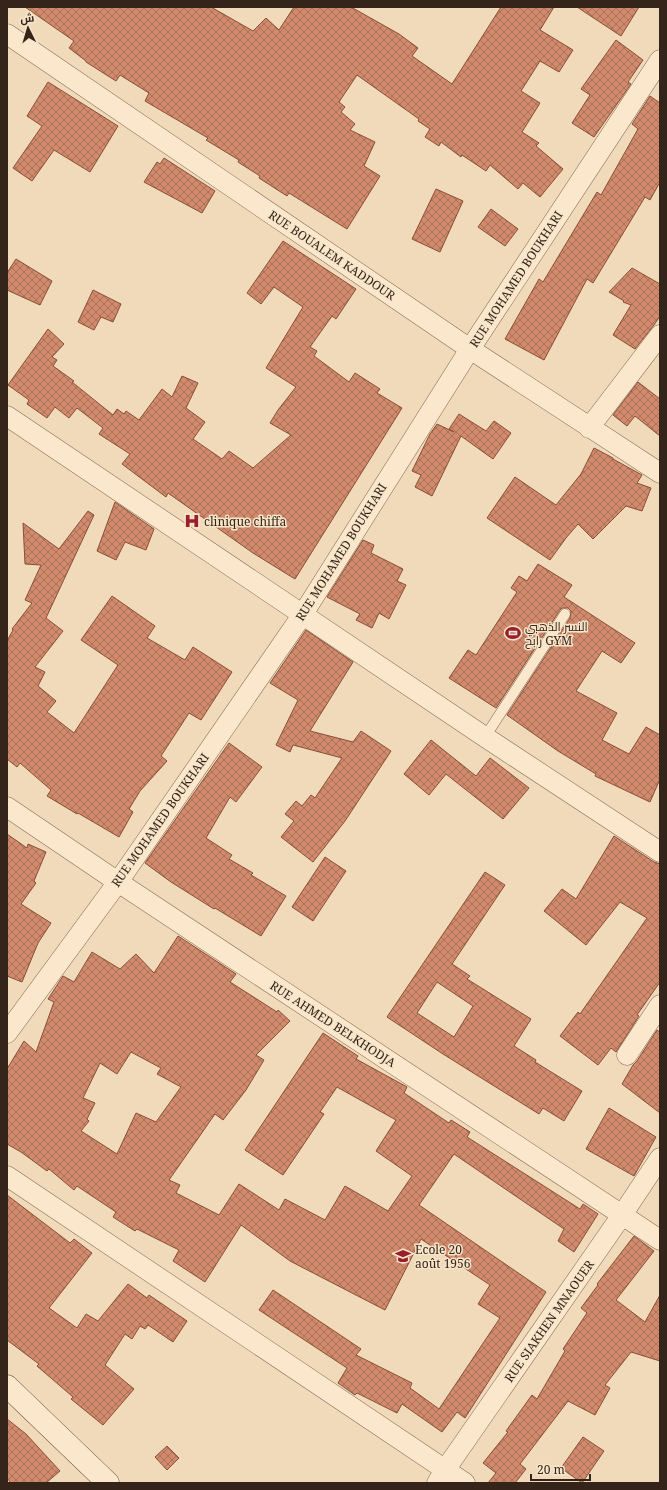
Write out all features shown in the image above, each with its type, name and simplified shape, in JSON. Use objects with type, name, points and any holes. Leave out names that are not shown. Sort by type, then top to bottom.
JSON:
[{"type":"main road","points":[[7,1386],[108,1483]]},
{"type":"street","name":"RUE BOUALEM KADDOUR","points":[[7,34],[470,349],[660,474]]},
{"type":"street","name":"RUE MOHAMED BOUKHARI","points":[[7,1033],[118,882],[302,614],[470,349],[660,60]]},
{"type":"street","points":[[589,428],[660,334]]},
{"type":"street","points":[[7,416],[485,737],[660,852]]},
{"type":"street","name":"RUE AHMED BELKHODJA","points":[[7,807],[660,1240]]},
{"type":"street","points":[[627,1055],[660,1005]]},
{"type":"street","name":"RUE SIAKHEN MNAOUER","points":[[441,1476],[660,1158]]},
{"type":"street","points":[[7,1176],[441,1476],[465,1483]]},
{"type":"lane","points":[[485,737],[565,614]]},
{"type":"building","points":[[25,7],[211,7],[253,31],[266,18],[279,30],[294,7],[351,7],[399,34],[418,48],[412,56],[452,84],[501,7],[554,7],[540,30],[573,50],[559,72],[540,61],[521,91],[540,103],[522,132],[539,143],[536,146],[563,169],[540,197],[523,183],[518,189],[490,165],[486,171],[462,155],[461,157],[441,142],[439,146],[425,137],[430,129],[418,121],[419,119],[357,75],[339,102],[345,107],[341,112],[355,124],[350,130],[375,142],[364,166],[380,176],[347,229],[289,193],[287,196],[259,178],[260,176],[238,162],[239,160],[206,140],[208,138],[145,101],[149,93],[120,75],[116,81],[86,62],[69,48],[74,41]]},
{"type":"building","points":[[577,7],[639,7],[621,36]]},
{"type":"building","points":[[616,40],[643,60],[628,82],[631,84],[594,137],[572,123],[590,95],[581,89]]},
{"type":"building","points":[[48,82],[118,126],[90,172],[54,150],[32,181],[13,168],[42,126],[27,116]]},
{"type":"building","points":[[650,96],[660,103],[660,182],[650,200],[645,197],[593,283],[587,279],[544,360],[505,339],[539,279],[543,282],[597,192],[601,195],[638,129],[632,124]]},
{"type":"building","points":[[164,158],[215,191],[202,213],[144,182],[157,162],[160,164]]},
{"type":"building","points":[[436,189],[463,201],[440,252],[412,239]]},
{"type":"building","points":[[491,209],[518,229],[505,246],[478,227]]},
{"type":"building","points":[[283,241],[356,289],[336,319],[332,316],[310,347],[317,351],[314,356],[349,382],[355,373],[380,389],[377,393],[402,408],[295,579],[253,553],[168,493],[166,497],[122,464],[130,454],[99,434],[103,428],[77,408],[69,418],[55,407],[47,418],[27,404],[29,400],[8,385],[48,329],[64,344],[52,357],[57,360],[53,366],[74,381],[72,382],[113,415],[117,409],[124,414],[126,411],[139,420],[162,389],[172,397],[182,376],[198,383],[186,408],[205,422],[193,439],[222,459],[229,451],[253,468],[291,435],[270,423],[296,387],[266,368],[303,307],[274,287],[261,304],[247,293]]},
{"type":"building","points":[[16,259],[52,281],[40,305],[7,290],[7,273]]},
{"type":"building","points":[[632,268],[660,284],[660,316],[635,349],[613,335],[631,305],[623,302],[624,301],[609,292]]},
{"type":"building","points":[[93,290],[121,304],[113,322],[101,317],[94,330],[78,322]]},
{"type":"building","points":[[638,382],[660,399],[660,436],[635,416],[627,426],[613,415]]},
{"type":"building","points":[[459,414],[486,431],[494,421],[511,433],[493,459],[461,436],[432,496],[415,487],[421,475],[412,471],[430,434],[437,424],[454,432],[449,429]]},
{"type":"building","points":[[594,448],[642,475],[637,483],[651,488],[642,511],[626,506],[593,539],[578,524],[550,560],[487,518],[515,477],[556,505],[581,474]]},
{"type":"building","points":[[115,502],[154,529],[146,550],[125,542],[116,560],[97,551]]},
{"type":"building","points":[[88,511],[94,515],[46,618],[63,631],[35,667],[45,672],[38,686],[56,701],[47,712],[74,733],[118,665],[81,640],[112,596],[155,626],[147,638],[185,660],[193,647],[232,672],[201,720],[189,713],[161,756],[167,761],[140,791],[129,809],[133,812],[119,837],[47,796],[51,790],[20,763],[17,767],[7,759],[7,641],[13,630],[12,629],[32,603],[25,600],[41,565],[25,564],[23,523],[59,549]]},
{"type":"building","points":[[363,540],[374,545],[371,553],[403,569],[397,581],[406,585],[389,619],[379,613],[372,628],[356,620],[360,614],[327,597]]},
{"type":"building","points":[[538,564],[572,585],[564,597],[635,643],[621,663],[602,651],[576,691],[617,713],[602,740],[629,754],[646,727],[660,735],[660,779],[650,802],[595,776],[596,774],[558,751],[507,715],[570,618],[571,611],[568,608],[562,608],[560,610],[496,708],[449,678],[468,650],[476,655],[517,592],[511,588],[519,576],[527,581]]},
{"type":"building","points":[[306,630],[353,662],[310,731],[353,742],[361,731],[391,751],[345,821],[313,862],[281,837],[294,821],[285,814],[296,801],[302,806],[311,795],[315,798],[342,758],[293,745],[290,752],[276,745],[298,700],[270,683]]},
{"type":"building","points":[[431,740],[476,776],[490,758],[529,788],[503,819],[446,774],[429,795],[404,774]]},
{"type":"building","points":[[229,743],[262,767],[236,802],[230,797],[206,838],[232,855],[229,859],[253,873],[251,875],[286,896],[261,936],[171,882],[145,863]]},
{"type":"building","points":[[7,834],[27,848],[28,844],[46,852],[34,881],[36,883],[21,904],[51,923],[38,943],[22,982],[7,976]]},
{"type":"building","points":[[614,836],[654,862],[660,864],[660,982],[637,1015],[639,1016],[616,1052],[611,1048],[598,1065],[560,1036],[578,1012],[580,1014],[647,918],[620,902],[586,945],[544,911],[562,889],[576,899]]},
{"type":"building","points":[[325,857],[346,871],[313,921],[292,907]]},
{"type":"building","points":[[485,872],[505,885],[452,964],[470,976],[467,979],[531,1019],[514,1046],[536,1060],[535,1062],[582,1091],[564,1121],[543,1108],[539,1114],[387,1017]],"holes":[[[437,982],[473,1006],[454,1037],[417,1013]]]},
{"type":"building","points":[[178,936],[236,974],[230,982],[277,1012],[278,1010],[290,1021],[256,1055],[264,1060],[246,1090],[223,1120],[215,1114],[169,1180],[180,1185],[176,1193],[219,1215],[239,1184],[279,1210],[285,1199],[325,1220],[345,1186],[388,1211],[412,1176],[376,1151],[396,1120],[337,1087],[320,1112],[324,1114],[283,1175],[245,1150],[323,1033],[358,1056],[356,1059],[407,1087],[404,1093],[449,1123],[451,1120],[470,1132],[467,1137],[580,1209],[583,1204],[598,1214],[574,1252],[558,1241],[564,1229],[454,1154],[419,1205],[546,1292],[465,1418],[457,1412],[442,1432],[402,1404],[397,1413],[357,1393],[355,1395],[338,1383],[347,1368],[259,1310],[273,1290],[361,1349],[356,1355],[412,1383],[410,1388],[439,1409],[500,1318],[478,1304],[490,1285],[421,1239],[385,1310],[290,1261],[241,1225],[205,1282],[173,1261],[179,1250],[137,1229],[135,1231],[113,1217],[116,1212],[77,1186],[74,1190],[49,1169],[47,1171],[21,1152],[7,1144],[7,1069],[24,1041],[36,1052],[54,1002],[48,999],[63,976],[74,982],[92,952],[120,969],[136,954],[154,973]],"holes":[[[131,1052],[161,1068],[157,1074],[181,1087],[156,1122],[136,1113],[117,1154],[81,1131],[89,1121],[87,1119],[95,1103],[83,1098],[100,1063],[117,1074]]]},
{"type":"building","points":[[657,1030],[660,1032],[660,1113],[622,1084]]},
{"type":"building","points":[[609,1108],[656,1137],[634,1176],[586,1149]]},
{"type":"building","points":[[7,1195],[70,1243],[74,1239],[92,1253],[49,1308],[77,1328],[86,1314],[98,1321],[128,1284],[147,1298],[149,1295],[187,1321],[173,1342],[148,1325],[145,1329],[140,1326],[132,1339],[125,1334],[105,1365],[134,1389],[103,1425],[71,1399],[73,1397],[37,1366],[39,1364],[7,1340]]},
{"type":"building","points":[[634,1236],[654,1251],[616,1300],[645,1322],[660,1295],[660,1361],[631,1352],[605,1385],[610,1388],[595,1415],[568,1401],[520,1464],[526,1469],[515,1483],[488,1483],[496,1473],[483,1463],[508,1432],[506,1431],[532,1395],[537,1399],[565,1351],[563,1349],[587,1313],[581,1308],[598,1285],[597,1284]]},
{"type":"building","points":[[7,1419],[26,1434],[60,1471],[46,1483],[11,1483],[7,1478]]},
{"type":"building","points":[[583,1437],[604,1451],[582,1483],[561,1468]]},
{"type":"building","points":[[167,1446],[179,1458],[167,1470],[155,1457]]},
{"type":"place","name":"clinique chiffa","points":[[192,521]]},
{"type":"place","name":"النسر الذهبي رابح GYM","points":[[513,633]]},
{"type":"place","name":"Ecole 20 août 1956","points":[[403,1256]]}]
